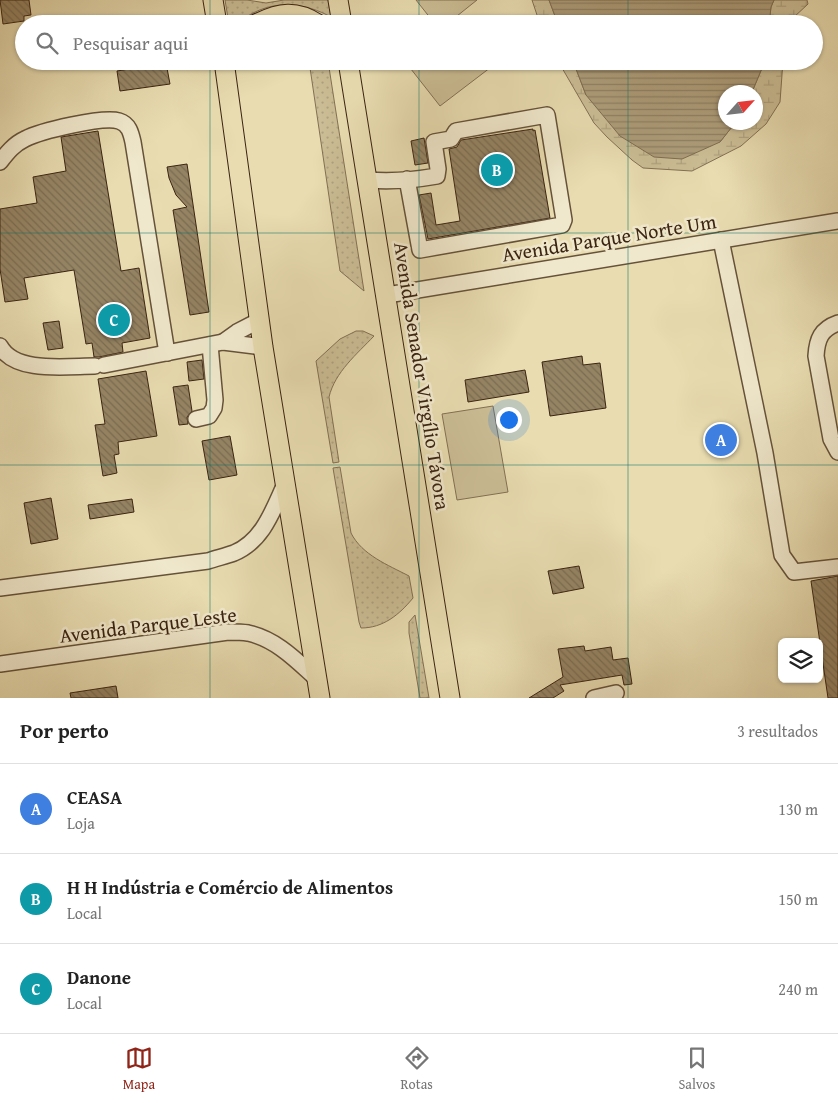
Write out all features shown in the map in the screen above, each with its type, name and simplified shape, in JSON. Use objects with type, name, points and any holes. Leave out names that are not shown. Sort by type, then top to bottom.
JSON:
[{"type":"main road","points":[[213,0],[216,15]]},
{"type":"main road","points":[[338,0],[340,15]]},
{"type":"main road","points":[[226,70],[263,347],[320,698]]},
{"type":"main road","name":"Avenida Senador Virgílio Távora","points":[[350,70],[450,698]]},
{"type":"street","points":[[368,180],[391,182],[407,179],[437,176],[438,169],[434,142],[451,139],[456,131],[547,115],[564,220],[562,225],[420,250],[407,179]]},
{"type":"street","points":[[0,162],[9,150],[25,139],[46,132],[95,121],[120,121],[126,125],[130,130],[133,142],[167,353]]},
{"type":"street","name":"Avenida Parque Norte Um","points":[[386,295],[838,221]]},
{"type":"street","points":[[721,240],[765,453],[782,555],[794,572],[838,567]]},
{"type":"street","points":[[0,346],[3,352],[16,362],[31,365],[100,365],[216,343],[260,320]]},
{"type":"street","points":[[838,323],[830,326],[822,334],[817,342],[816,356],[831,439],[838,452]]},
{"type":"street","points":[[216,343],[263,347]]},
{"type":"street","points":[[196,419],[209,416],[214,408],[216,343]]},
{"type":"street","points":[[0,588],[208,561],[236,552],[256,538],[268,521],[285,484]]},
{"type":"street","name":"Avenida Parque Leste","points":[[0,664],[228,632],[247,633],[268,640],[289,654],[317,678]]},
{"type":"street","points":[[594,698],[616,693]]},
{"type":"green space","points":[[225,0],[247,0],[266,3],[284,0],[328,0],[331,15],[302,6],[282,5],[272,6],[250,15],[228,15]]},
{"type":"green space","points":[[416,0],[477,0],[458,15],[428,15]]},
{"type":"green space","points":[[532,0],[549,0],[555,15],[537,15]]},
{"type":"green space","points":[[774,0],[807,0],[808,4],[796,15],[770,15]]},
{"type":"green space","points":[[310,70],[329,70],[364,291],[340,271]]},
{"type":"green space","points":[[412,70],[487,70],[440,106]]},
{"type":"green space","points":[[563,70],[576,70],[586,95],[720,142],[729,130],[759,130],[741,146],[692,171],[643,168],[607,137],[594,123]]},
{"type":"green space","points":[[761,70],[782,70],[780,102],[763,127],[763,85],[755,85]]},
{"type":"green space","points":[[356,331],[363,331],[374,336],[341,371],[329,397],[339,462],[333,463],[316,361],[340,339]]},
{"type":"green space","points":[[493,406],[508,492],[457,500],[442,414]]},
{"type":"green space","points":[[340,467],[351,533],[356,541],[384,563],[409,576],[413,598],[402,610],[376,626],[361,628],[359,622],[333,468]]},
{"type":"green space","points":[[415,615],[429,698],[420,698],[409,633],[409,622]]},
{"type":"shaded area","points":[[549,0],[774,0],[770,15],[555,15]]},
{"type":"shaded area","points":[[576,70],[761,70],[755,85],[718,85],[718,130],[729,130],[720,142],[682,159],[654,157],[620,136],[586,95]]},
{"type":"building","points":[[0,0],[29,0],[31,15],[15,15],[15,22],[3,24]]},
{"type":"building","points":[[167,70],[170,84],[120,91],[117,71]]},
{"type":"building","points":[[533,129],[533,131],[535,130],[550,218],[428,239],[419,195],[431,193],[436,225],[460,221],[449,149],[457,147],[461,140]]},
{"type":"building","points":[[98,131],[121,271],[139,268],[150,338],[122,343],[123,352],[94,357],[92,343],[86,344],[74,270],[24,278],[28,299],[5,302],[0,269],[0,209],[37,203],[33,177],[66,171],[61,137]]},
{"type":"building","points":[[424,138],[428,163],[415,165],[411,141]]},
{"type":"building","points":[[187,164],[209,312],[190,315],[173,210],[187,207],[176,195],[167,167]]},
{"type":"building","points":[[59,321],[63,348],[48,350],[43,323]]},
{"type":"building","points":[[582,356],[583,365],[600,363],[606,408],[550,416],[542,362]]},
{"type":"building","points":[[202,360],[204,379],[189,381],[187,362]]},
{"type":"building","points":[[525,370],[529,392],[468,402],[465,380]]},
{"type":"building","points":[[146,371],[157,436],[118,442],[119,454],[114,455],[117,473],[103,476],[95,425],[105,424],[98,379]]},
{"type":"building","points":[[188,385],[192,411],[187,417],[188,424],[179,425],[173,387]]},
{"type":"building","points":[[230,436],[237,475],[209,480],[202,441]]},
{"type":"building","points":[[51,498],[58,539],[31,544],[24,503]]},
{"type":"building","points":[[132,499],[134,512],[90,519],[88,505]]},
{"type":"building","points":[[579,566],[584,588],[553,594],[548,571]]},
{"type":"building","points":[[838,576],[838,698],[828,698],[823,664],[823,638],[819,638],[811,581]]},
{"type":"building","points":[[584,646],[585,651],[611,647],[613,660],[628,658],[632,684],[624,685],[622,675],[560,685],[564,691],[553,698],[529,698],[563,677],[558,649]]},
{"type":"building","points":[[116,686],[118,698],[71,698],[70,693]]},
{"type":"place","name":"H H Indústria e Comércio de Alimentos","points":[[497,170]]},
{"type":"place","name":"Danone","points":[[114,320]]},
{"type":"place","name":"CEASA","points":[[721,440]]}]
